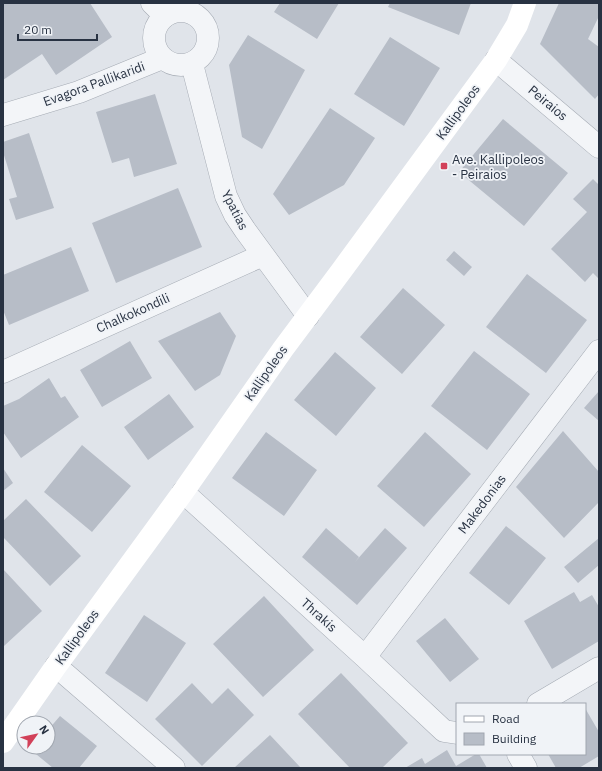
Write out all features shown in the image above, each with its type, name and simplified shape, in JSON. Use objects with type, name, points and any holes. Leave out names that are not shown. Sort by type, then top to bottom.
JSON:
[{"type":"main road","name":"Kallipoleos","points":[[3,742],[56,666],[183,492],[283,349],[496,60],[517,25],[525,3]]},
{"type":"street","points":[[192,7],[207,28],[209,37],[208,45],[199,60],[192,64],[176,65],[162,58],[156,50],[154,41],[154,32],[158,23],[158,9],[172,12],[192,7]]},
{"type":"street","name":"Evagora Pallikaridi","points":[[3,114],[79,92],[162,58]]},
{"type":"street","name":"Peiraios","points":[[496,60],[599,147]]},
{"type":"street","name":"Ypatias","points":[[192,64],[226,196],[238,220],[308,316]]},
{"type":"street","name":"Chalkokondili","points":[[3,372],[263,255]]},
{"type":"street","name":"Makedonias","points":[[365,657],[599,352]]},
{"type":"street","name":"Thrakis","points":[[183,492],[365,657],[444,731],[456,733]]},
{"type":"street","points":[[56,666],[174,768]]},
{"type":"street","points":[[540,703],[599,668]]},
{"type":"street","points":[[519,755],[526,768]]},
{"type":"building","points":[[3,3],[90,3],[112,37],[56,75],[42,54],[3,80]]},
{"type":"building","points":[[280,3],[339,3],[317,39],[274,12]]},
{"type":"building","points":[[390,3],[471,3],[459,35],[388,7]]},
{"type":"building","points":[[559,3],[599,3],[599,16],[588,39],[599,47],[599,94],[595,99],[540,44]]},
{"type":"building","points":[[248,35],[305,70],[262,149],[242,137],[229,65]]},
{"type":"building","points":[[390,37],[440,68],[404,126],[354,94]]},
{"type":"building","points":[[155,94],[177,164],[134,177],[129,158],[112,163],[96,112]]},
{"type":"building","points":[[330,108],[375,138],[344,185],[289,215],[273,194]]},
{"type":"building","points":[[503,119],[568,173],[524,226],[459,172]]},
{"type":"building","points":[[29,133],[54,208],[16,220],[9,199],[17,197],[3,152],[3,142]]},
{"type":"building","points":[[593,179],[599,185],[599,279],[593,273],[585,282],[551,249],[587,212],[573,199]]},
{"type":"building","points":[[178,188],[202,247],[116,283],[92,223]]},
{"type":"building","points":[[71,247],[89,291],[9,325],[3,310],[3,275]]},
{"type":"building","points":[[454,251],[472,267],[464,276],[446,260]]},
{"type":"building","points":[[527,274],[587,320],[546,373],[486,327]]},
{"type":"building","points":[[403,288],[445,325],[402,374],[360,337]]},
{"type":"building","points":[[220,312],[236,336],[220,375],[195,391],[158,341]]},
{"type":"building","points":[[130,341],[152,378],[102,407],[80,370]]},
{"type":"building","points":[[474,351],[530,394],[487,450],[431,406]]},
{"type":"building","points":[[335,352],[376,388],[336,436],[294,400]]},
{"type":"building","points":[[49,378],[61,398],[65,396],[79,417],[21,458],[3,432],[3,406],[19,399]]},
{"type":"building","points":[[599,391],[599,421],[584,408]]},
{"type":"building","points":[[169,394],[194,427],[148,460],[124,427]]},
{"type":"building","points":[[563,431],[599,472],[599,502],[564,538],[516,487]]},
{"type":"building","points":[[266,432],[317,470],[284,516],[232,478]]},
{"type":"building","points":[[425,432],[471,474],[424,527],[377,486]]},
{"type":"building","points":[[82,445],[131,486],[92,532],[44,492]]},
{"type":"building","points":[[3,468],[13,483],[3,491]]},
{"type":"building","points":[[26,499],[81,556],[50,586],[3,537],[3,521]]},
{"type":"building","points":[[506,526],[546,558],[509,605],[469,573]]},
{"type":"building","points":[[326,528],[359,557],[355,562],[385,528],[407,548],[357,605],[302,557]]},
{"type":"building","points":[[599,538],[599,565],[578,583],[564,567]]},
{"type":"building","points":[[3,569],[42,611],[4,646],[3,645]]},
{"type":"building","points":[[574,592],[580,602],[592,595],[599,607],[599,641],[552,669],[524,621]]},
{"type":"building","points":[[264,596],[314,650],[263,697],[213,644]]},
{"type":"building","points":[[144,615],[186,643],[147,702],[105,673]]},
{"type":"building","points":[[445,618],[479,659],[450,682],[416,641]]},
{"type":"building","points":[[341,673],[408,743],[382,768],[350,768],[298,714]]},
{"type":"building","points":[[192,683],[212,704],[228,688],[254,715],[202,766],[155,719]]},
{"type":"building","points":[[586,710],[599,732],[599,756],[579,768],[556,768],[549,755],[586,755]]},
{"type":"building","points":[[60,716],[97,746],[79,768],[53,768],[37,755],[56,755],[56,721]]},
{"type":"building","points":[[270,735],[301,768],[234,768]]},
{"type":"building","points":[[447,750],[456,766],[474,755],[480,755],[487,768],[405,768],[422,758],[425,764]]},
{"type":"place","name":"Ave. Kallipoleos - Peiraios","points":[[444,166]]}]
